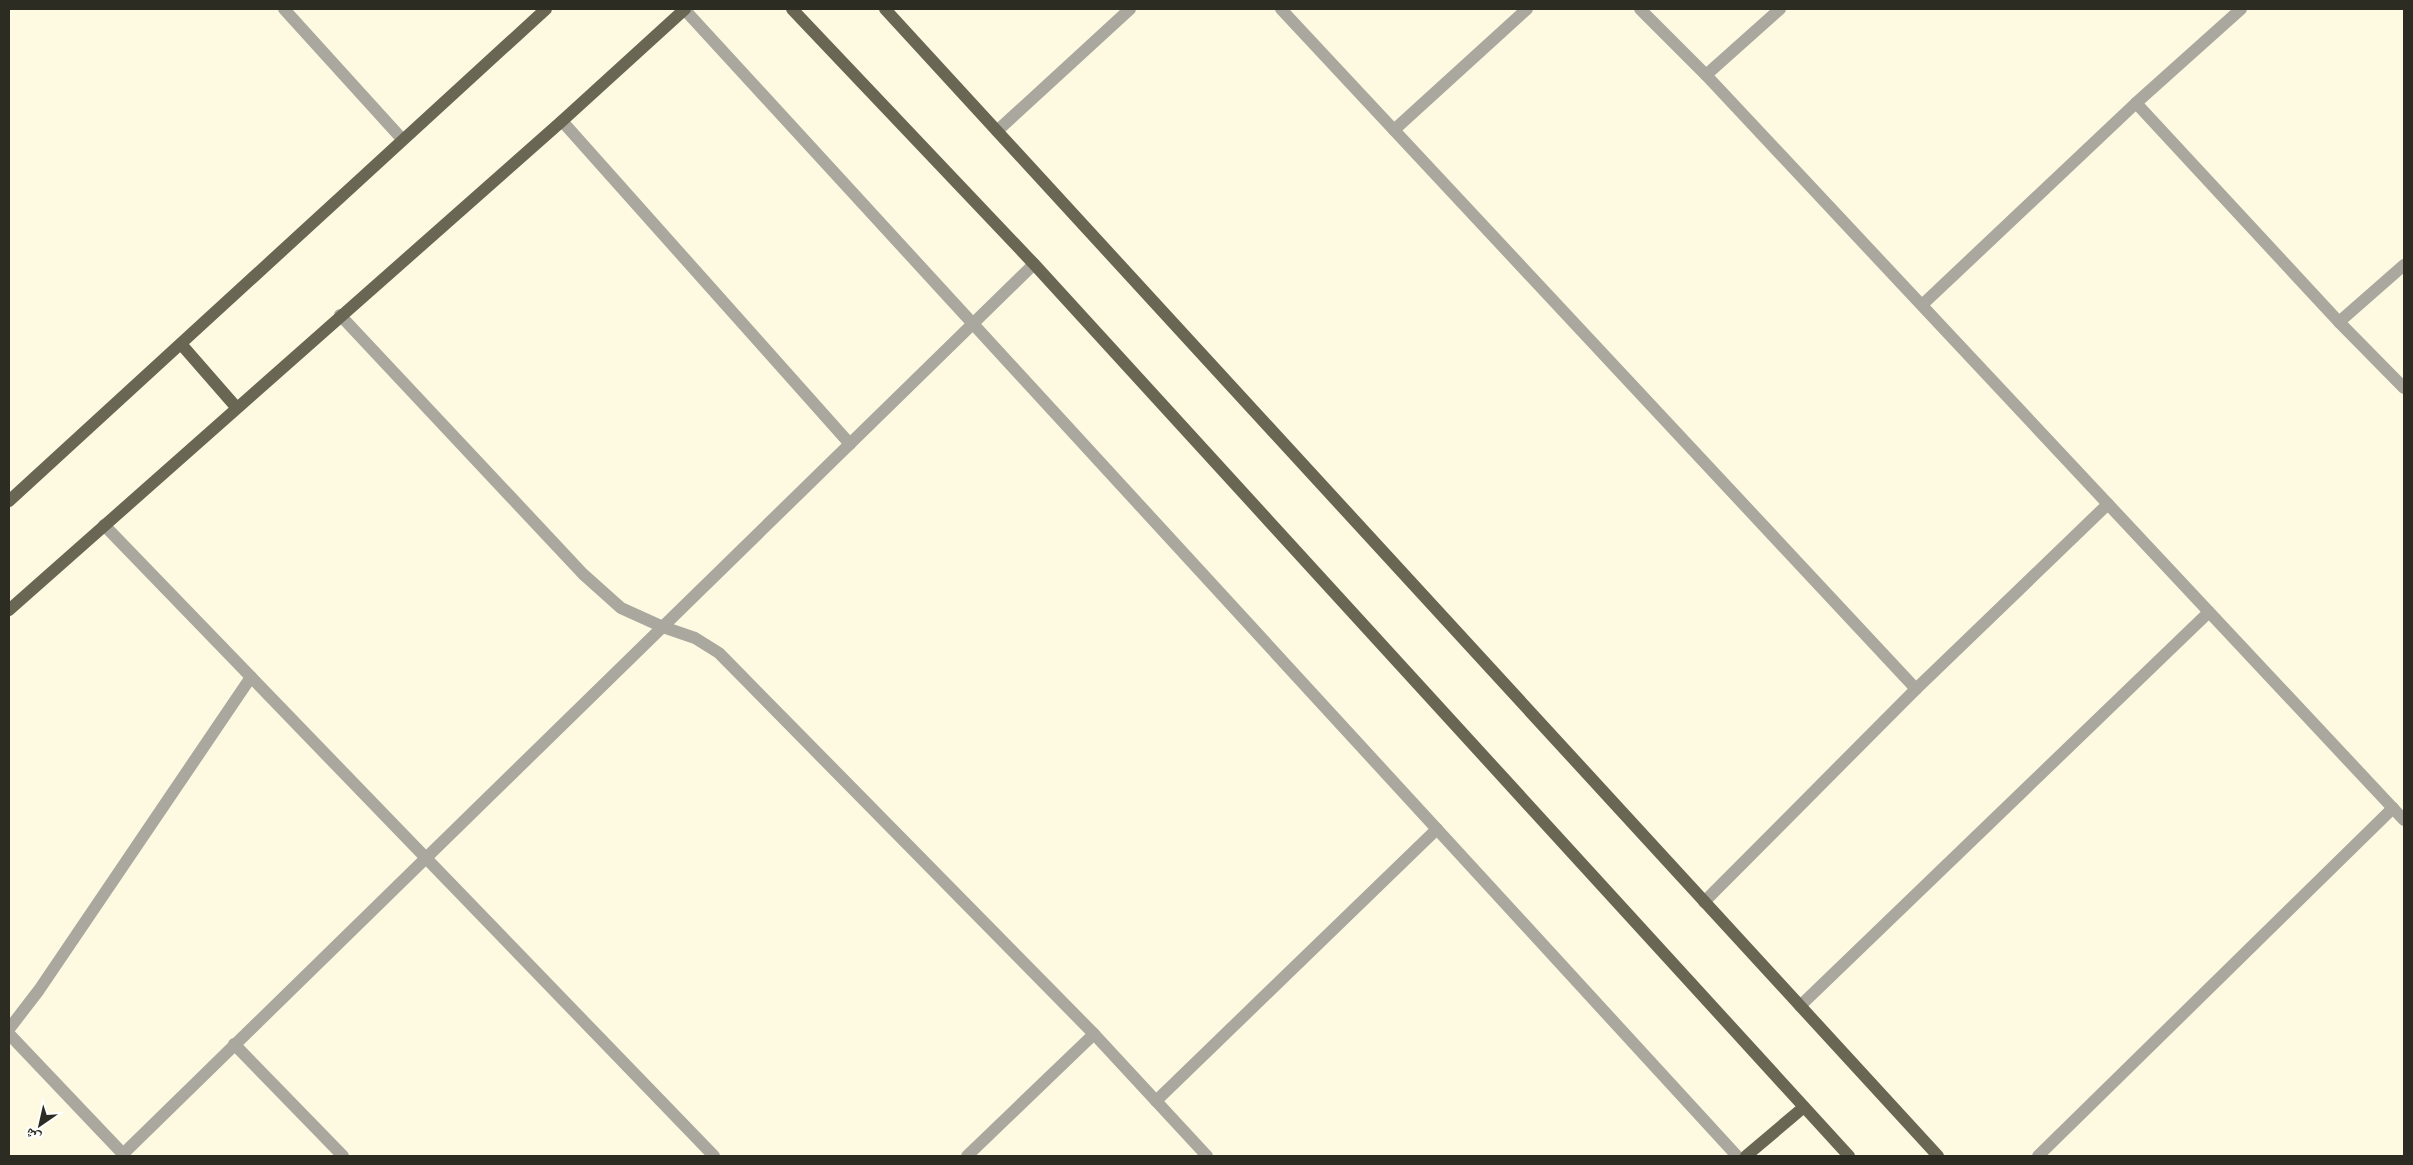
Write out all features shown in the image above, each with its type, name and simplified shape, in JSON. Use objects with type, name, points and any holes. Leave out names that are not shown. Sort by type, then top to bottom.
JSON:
[{"type":"main road","points":[[9,501],[546,9]]},
{"type":"main road","points":[[9,610],[340,315],[562,121],[684,9]]},
{"type":"main road","points":[[792,9],[1034,264],[1849,1156]]},
{"type":"main road","points":[[885,9],[1938,1156]]},
{"type":"main road","points":[[180,344],[236,407]]},
{"type":"main road","points":[[1746,1156],[1804,1107]]},
{"type":"street","points":[[284,9],[402,139]]},
{"type":"street","points":[[684,9],[1737,1156]]},
{"type":"street","points":[[997,131],[1130,9]]},
{"type":"street","points":[[1281,9],[1916,689]]},
{"type":"street","points":[[1394,130],[1527,9]]},
{"type":"street","points":[[1640,9],[1706,75],[2404,820]]},
{"type":"street","points":[[1706,75],[1780,9]]},
{"type":"street","points":[[1922,305],[2136,103],[2241,9]]},
{"type":"street","points":[[2136,103],[2339,322],[2404,388]]},
{"type":"street","points":[[562,121],[850,444]]},
{"type":"street","points":[[9,1034],[124,1155],[234,1044],[1034,264]]},
{"type":"street","points":[[2339,322],[2404,264]]},
{"type":"street","points":[[340,315],[583,574],[622,608],[662,627],[694,638],[720,653],[1094,1034],[1207,1156]]},
{"type":"street","points":[[1704,902],[1916,689],[2108,504]]},
{"type":"street","points":[[104,525],[714,1156]]},
{"type":"street","points":[[1800,1006],[2209,612]]},
{"type":"street","points":[[9,1029],[39,990],[250,677]]},
{"type":"street","points":[[2038,1156],[2393,808]]},
{"type":"street","points":[[1156,1101],[1437,829]]},
{"type":"street","points":[[968,1156],[1094,1034]]},
{"type":"street","points":[[234,1044],[343,1156]]}]
